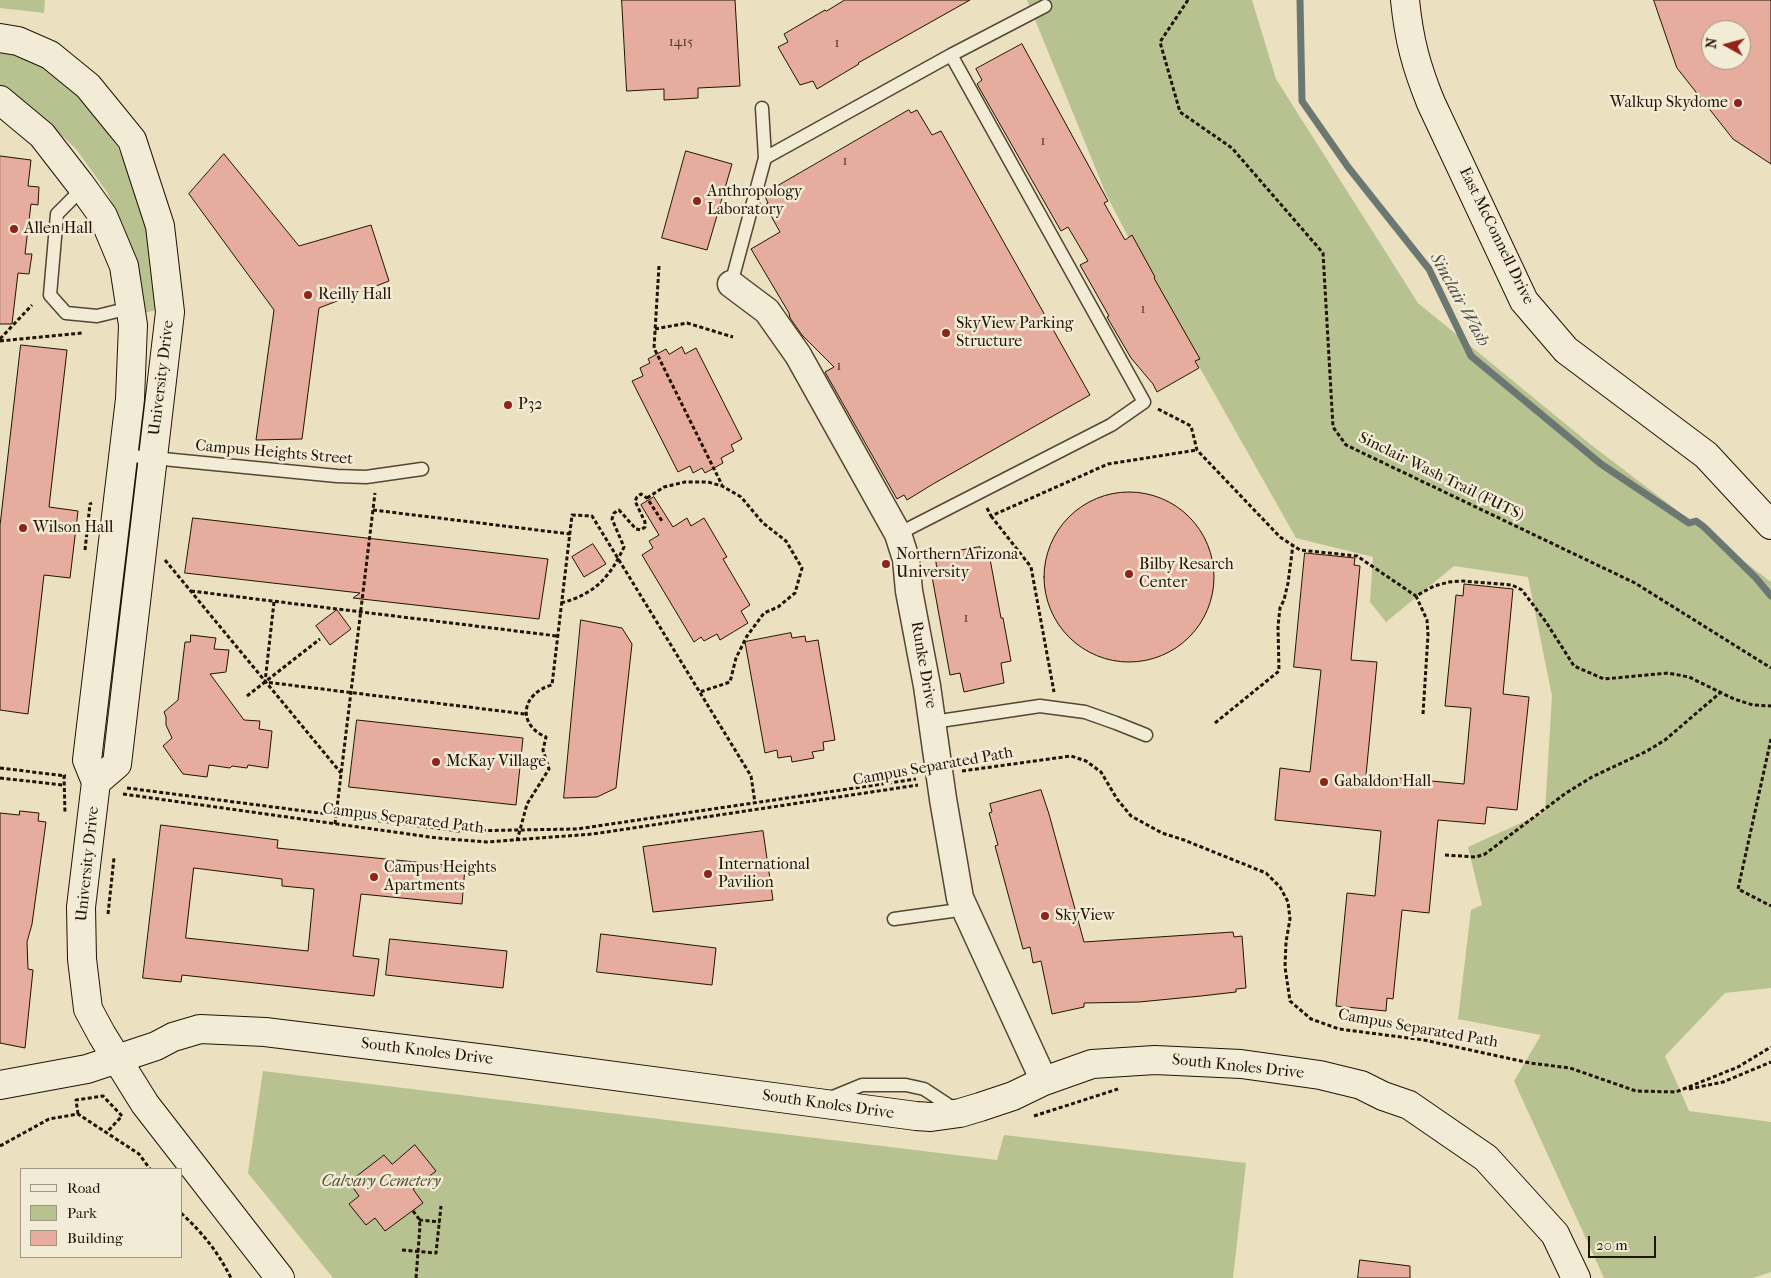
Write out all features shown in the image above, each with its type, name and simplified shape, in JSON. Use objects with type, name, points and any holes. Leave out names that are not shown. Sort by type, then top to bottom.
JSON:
[{"type":"street","name":"East McConnell Drive","points":[[1405,0],[1412,50],[1431,103],[1524,301],[1566,350],[1706,456],[1771,525]]},
{"type":"street","name":"University Drive","points":[[0,38],[18,41],[50,55],[88,86],[132,140],[160,226],[170,312],[117,764],[96,782]]},
{"type":"street","name":"University Drive","points":[[0,100],[42,134],[103,216],[124,266],[133,325],[130,399],[87,760],[96,782],[81,907],[82,959],[88,1009],[145,1104],[280,1278]]},
{"type":"street","name":"Runke Drive","points":[[731,284],[767,311],[798,355],[898,534],[906,559],[909,591],[928,686],[943,799],[960,898],[1044,1081]]},
{"type":"street","name":"South Knoles Drive","points":[[0,1085],[87,1069],[200,1029],[265,1032],[931,1117],[960,1113],[1013,1096],[1044,1081],[1092,1064],[1155,1060],[1241,1064],[1320,1076],[1360,1085],[1409,1105],[1486,1158],[1555,1234],[1576,1278]]},
{"type":"lane","points":[[765,158],[951,55],[1045,6]]},
{"type":"lane","points":[[898,534],[1111,425],[1144,402],[951,55]]},
{"type":"lane","points":[[731,284],[765,158],[762,108]]},
{"type":"lane","points":[[83,188],[57,214],[50,294],[66,313],[97,316],[130,308]]},
{"type":"lane","name":"Campus Heights Street","points":[[122,455],[337,476],[366,477],[422,469]]},
{"type":"lane","points":[[933,722],[1040,706],[1085,712],[1116,722],[1146,735]]},
{"type":"lane","points":[[894,920],[966,910]]},
{"type":"path","name":"Sinclair Wash Trail (FUTS)","points":[[1188,0],[1160,42],[1180,112],[1232,148],[1323,253],[1333,427],[1346,445],[1635,583],[1771,668]]},
{"type":"path","points":[[659,266],[654,348],[722,486]]},
{"type":"path","points":[[0,340],[32,306]]},
{"type":"path","points":[[655,329],[687,323],[733,337]]},
{"type":"path","points":[[0,340],[56,336]]},
{"type":"path","points":[[1144,402],[1191,426],[1196,450],[1280,537],[1300,550],[1357,556],[1416,596],[1426,620],[1428,635],[1423,714]]},
{"type":"path","points":[[991,516],[1108,464],[1196,450]]},
{"type":"path","points":[[646,498],[664,487],[685,482],[708,482],[722,486],[741,496],[763,523],[786,540],[802,568],[795,593],[778,607],[764,613],[747,636],[736,658],[730,682],[700,692]]},
{"type":"path","points":[[979,492],[991,516],[1031,567],[1057,708]]},
{"type":"path","points":[[335,824],[375,493]]},
{"type":"path","points":[[561,604],[572,601],[601,584],[610,574],[624,547],[612,519],[614,513],[618,510],[636,530],[641,530],[645,527],[645,522],[635,501],[641,494],[662,521]]},
{"type":"path","points":[[373,510],[570,534]]},
{"type":"path","points":[[517,841],[527,804],[549,769],[543,750],[546,737],[538,734],[529,724],[526,714],[528,704],[533,695],[543,688],[552,685],[572,515],[592,516],[751,776],[755,803]]},
{"type":"path","points":[[1215,723],[1279,671],[1278,626],[1280,608],[1288,584],[1293,545]]},
{"type":"path","points":[[165,560],[342,774]]},
{"type":"path","points":[[1416,596],[1434,586],[1449,582],[1464,581],[1512,585],[1522,590],[1546,622],[1574,666],[1604,679],[1668,673],[1689,678],[1734,699],[1753,705],[1771,706]]},
{"type":"path","points":[[191,592],[558,636]]},
{"type":"path","points":[[265,682],[274,602]]},
{"type":"path","points":[[247,696],[320,639]]},
{"type":"path","points":[[265,682],[526,714]]},
{"type":"path","points":[[1445,855],[1476,857],[1485,854],[1566,793],[1592,777],[1647,751],[1665,740],[1721,692]]},
{"type":"path","points":[[1771,738],[1738,889],[1771,906]]},
{"type":"path","name":"Campus Separated Path","points":[[123,794],[437,838],[487,842],[517,841],[593,834],[918,785],[941,775],[966,770],[1071,756],[1086,761],[1101,772],[1117,799],[1131,816],[1162,833],[1266,873],[1280,887],[1288,902],[1290,919],[1284,967],[1290,1002],[1311,1019],[1339,1029],[1424,1040],[1530,1063],[1570,1068],[1636,1091],[1676,1092],[1723,1082],[1771,1062]]},
{"type":"path","points":[[0,768],[64,776],[145,791],[458,831],[577,830],[941,775]]},
{"type":"path","points":[[0,778],[63,785]]},
{"type":"path","points":[[107,920],[115,852]]},
{"type":"path","name":"Campus Separated Path","points":[[1676,1092],[1738,1067],[1771,1047]]},
{"type":"path","points":[[1024,1118],[1122,1088]]},
{"type":"path","points":[[78,1114],[76,1100],[103,1096],[122,1116],[107,1132]]},
{"type":"path","points":[[0,1146],[49,1119],[78,1114],[139,1154],[149,1168]]},
{"type":"path","points":[[402,1250],[436,1253],[441,1206]]},
{"type":"path","points":[[413,1211],[419,1220],[416,1278]]},
{"type":"path","points":[[182,1214],[198,1228],[220,1257],[231,1278]]},
{"type":"path","points":[[419,1220],[440,1222]]},
{"type":"green space","points":[[0,0],[45,0],[44,13],[0,8]]},
{"type":"green space","points":[[1027,0],[1252,0],[1276,79],[1418,303],[1590,444],[1771,582],[1771,988],[1725,993],[1665,1056],[1689,1111],[1771,1122],[1771,1272],[1753,1278],[1604,1278],[1514,1081],[1541,1035],[1458,1019],[1471,910],[1482,905],[1468,847],[1545,812],[1552,696],[1528,577],[1454,566],[1386,622],[1370,602],[1373,557],[1296,538],[1152,283],[1106,194]]},
{"type":"green space","points":[[0,52],[12,53],[49,68],[78,93],[117,146],[142,203],[154,255],[156,310],[144,313],[137,261],[107,192],[76,149],[27,103],[0,87]]},
{"type":"green space","name":"Calvary Cemetery","points":[[263,1071],[997,1160],[1004,1135],[1246,1163],[1233,1278],[333,1278],[248,1173]]},
{"type":"building","points":[[622,0],[735,0],[740,86],[698,88],[698,98],[664,100],[664,89],[627,91]]},
{"type":"building","points":[[845,0],[970,0],[858,63],[817,89],[813,81],[800,85],[778,47],[788,42],[784,34]]},
{"type":"building","name":"Walkup Skydome","points":[[1654,0],[1771,0],[1771,164],[1733,139],[1677,68]]},
{"type":"building","points":[[1022,44],[1108,201],[1104,203],[1125,240],[1132,235],[1200,359],[1195,361],[1199,368],[1157,392],[1153,384],[1131,358],[1107,317],[1109,316],[1080,265],[1088,261],[1068,227],[1061,231],[977,84],[982,80],[976,69]]},
{"type":"building","name":"SkyView Parking Structure","points":[[909,110],[911,113],[917,110],[932,135],[941,131],[1090,395],[907,500],[904,495],[897,499],[825,372],[834,367],[802,335],[790,318],[789,313],[751,249],[780,232],[765,205],[768,203],[764,194]]},
{"type":"building","name":"Anthropology Laboratory","points":[[686,151],[732,164],[707,250],[662,238]]},
{"type":"building","name":"Reilly Hall","points":[[224,154],[299,246],[371,225],[389,281],[319,308],[302,439],[256,440],[274,310],[189,194]]},
{"type":"building","name":"Allen Hall","points":[[0,156],[31,160],[28,186],[39,187],[38,205],[31,204],[25,254],[32,254],[29,274],[18,273],[12,324],[0,324]]},
{"type":"building","name":"Wilson Hall","points":[[21,345],[67,350],[49,507],[78,511],[70,578],[44,575],[28,714],[0,710],[0,526]]},
{"type":"building","points":[[682,347],[685,354],[696,348],[742,439],[731,445],[734,451],[721,458],[723,463],[705,473],[702,468],[693,473],[690,466],[678,472],[632,381],[643,376],[640,368],[650,363],[648,359],[666,349],[669,354]]},
{"type":"building","name":"Bilby Resarch Center","points":[[1129,492],[1154,496],[1169,502],[1183,511],[1195,523],[1204,537],[1210,552],[1214,577],[1210,602],[1204,617],[1195,631],[1183,643],[1169,652],[1154,658],[1129,662],[1104,658],[1089,652],[1075,643],[1063,631],[1054,617],[1048,602],[1044,577],[1048,552],[1054,537],[1063,523],[1075,511],[1089,502],[1104,496]]},
{"type":"building","points":[[654,497],[673,527],[687,518],[691,526],[704,518],[727,557],[723,559],[750,605],[741,611],[748,623],[720,640],[717,634],[704,641],[701,637],[694,642],[642,555],[653,548],[649,541],[659,535],[641,505]]},
{"type":"building","points":[[193,518],[548,559],[539,619],[353,598],[360,593],[185,573]]},
{"type":"building","points":[[593,544],[606,564],[584,577],[572,557]]},
{"type":"building","points":[[980,547],[982,560],[990,559],[1011,661],[1001,663],[1004,683],[964,692],[960,673],[950,675],[931,571],[937,570],[935,555]]},
{"type":"building","name":"Gabaldon Hall","points":[[1305,553],[1355,558],[1354,565],[1360,566],[1351,660],[1377,662],[1366,775],[1464,784],[1471,708],[1445,706],[1456,595],[1463,596],[1464,584],[1513,589],[1503,694],[1529,697],[1517,810],[1487,807],[1485,824],[1438,820],[1429,913],[1402,910],[1393,999],[1387,998],[1386,1011],[1336,1006],[1347,893],[1375,896],[1381,831],[1275,820],[1280,768],[1310,772],[1321,670],[1294,667]]},
{"type":"building","points":[[337,610],[351,629],[330,645],[316,626]]},
{"type":"building","name":"McKay Village","points":[[581,620],[622,628],[632,644],[616,788],[597,797],[564,798]]},
{"type":"building","points":[[791,633],[792,638],[805,636],[806,642],[818,640],[835,740],[823,742],[824,750],[812,752],[814,758],[792,762],[791,756],[778,758],[777,750],[765,753],[745,642]]},
{"type":"building","points":[[191,635],[216,638],[214,649],[229,650],[226,672],[210,674],[244,720],[260,721],[259,729],[272,731],[268,768],[248,765],[247,768],[232,766],[230,768],[209,765],[207,777],[183,774],[163,746],[172,738],[166,725],[164,712],[178,700],[185,642],[190,642]]},
{"type":"building","name":"McKay Village","points":[[357,720],[523,738],[516,805],[349,787]]},
{"type":"building","name":"SkyView","points":[[1041,790],[1084,942],[1233,932],[1234,937],[1242,936],[1246,988],[1236,989],[1236,992],[1139,1002],[1084,1003],[1084,1007],[1052,1014],[1041,961],[1033,963],[1030,947],[1023,949],[995,846],[998,845],[989,813],[992,812],[990,804]]},
{"type":"building","points":[[20,811],[39,813],[38,821],[46,822],[32,924],[27,942],[28,969],[33,970],[25,1048],[0,1043],[0,813],[19,815]]},
{"type":"building","points":[[161,825],[278,840],[277,848],[465,867],[462,904],[361,894],[353,956],[379,959],[374,996],[182,975],[181,982],[143,978]],"holes":[[[194,868],[282,879],[282,886],[314,889],[308,951],[186,938]]]},
{"type":"building","name":"International Pavilion","points":[[763,831],[773,900],[653,912],[643,847]]},
{"type":"building","points":[[601,934],[716,948],[712,985],[597,972]]},
{"type":"building","name":"Campus Heights Apartments","points":[[390,939],[507,951],[503,988],[386,975]]},
{"type":"building","points":[[415,1145],[436,1171],[413,1189],[423,1203],[385,1231],[375,1218],[366,1225],[349,1204],[359,1196],[349,1182],[384,1155],[392,1164]]},
{"type":"building","points":[[1360,1260],[1410,1266],[1410,1278],[1358,1278]]},
{"type":"waterway","name":"Sinclair Wash","points":[[1300,0],[1302,101],[1348,167],[1429,269],[1471,356],[1601,464],[1689,523],[1696,521],[1704,527],[1756,578],[1771,596]]},
{"type":"place","name":"Walkup Skydome","points":[[1738,103]]},
{"type":"place","name":"Anthropology Laboratory","points":[[697,201]]},
{"type":"place","name":"Allen Hall","points":[[14,229]]},
{"type":"place","name":"Reilly Hall","points":[[308,295]]},
{"type":"place","name":"SkyView Parking Structure","points":[[946,333]]},
{"type":"place","name":"P32","points":[[508,405]]},
{"type":"place","name":"Wilson Hall","points":[[23,528]]},
{"type":"place","name":"Northern Arizona University","points":[[886,564]]},
{"type":"place","name":"Bilby Resarch Center","points":[[1129,574]]},
{"type":"place","name":"McKay Village","points":[[436,762]]},
{"type":"place","name":"Gabaldon Hall","points":[[1324,782]]},
{"type":"place","name":"International Pavilion","points":[[708,874]]},
{"type":"place","name":"Campus Heights Apartments","points":[[374,877]]},
{"type":"place","name":"SkyView","points":[[1045,916]]}]
